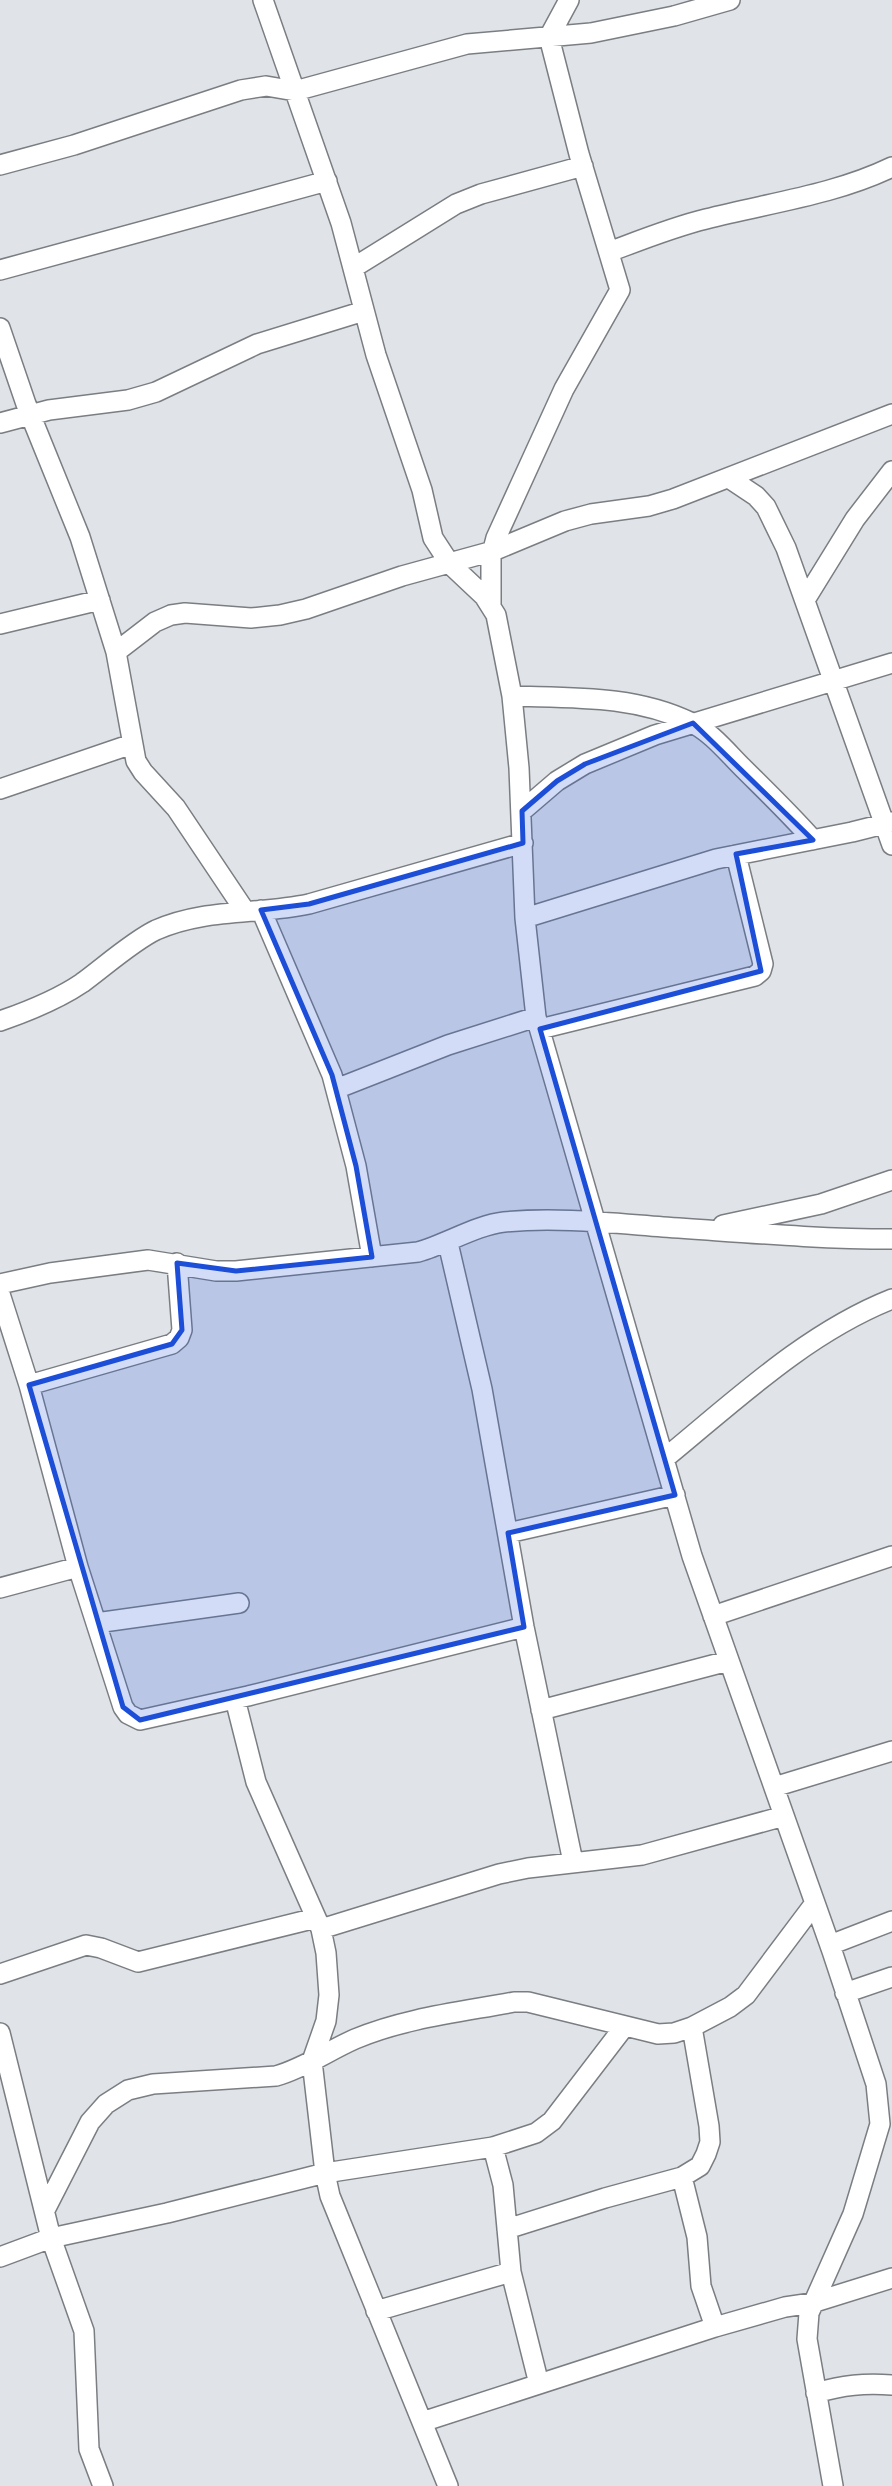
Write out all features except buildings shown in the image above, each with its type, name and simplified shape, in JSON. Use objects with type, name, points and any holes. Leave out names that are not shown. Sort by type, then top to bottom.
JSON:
[{"type":"street","points":[[262,0],[327,181],[376,355],[422,490],[433,538],[450,564],[491,604],[496,615],[512,696],[522,811],[525,918],[538,1023],[692,1556],[845,1993],[884,2082],[880,2124],[853,2214],[812,2303],[807,2325],[807,2339],[833,2486]]},
{"type":"street","points":[[491,604],[493,551],[501,527],[564,389],[587,345],[618,298],[619,283],[583,166],[549,37],[569,0]]},
{"type":"street","points":[[0,165],[74,145],[241,90],[266,86],[295,91],[467,44],[633,26],[730,0]]},
{"type":"street","points":[[353,268],[456,204],[481,194],[583,166]]},
{"type":"street","points":[[610,252],[671,228],[837,188],[865,180],[892,167]]},
{"type":"street","points":[[0,270],[327,181]]},
{"type":"street","points":[[0,423],[30,414],[128,400],[156,392],[257,344],[364,311]]},
{"type":"street","points":[[0,328],[30,414],[80,537],[100,600],[116,652],[136,761],[176,808],[253,910],[313,1028],[336,1089],[356,1166],[372,1257]]},
{"type":"street","points":[[116,652],[155,622],[171,615],[185,613],[251,618],[306,609],[402,576],[493,551],[591,514],[649,506],[673,499],[892,414]]},
{"type":"street","points":[[805,600],[855,519],[892,471]]},
{"type":"street","points":[[729,478],[756,496],[766,507],[786,548],[888,823],[892,845]]},
{"type":"street","points":[[0,624],[100,600]]},
{"type":"street","points":[[522,811],[557,781],[585,764],[655,735],[892,663]]},
{"type":"street","points":[[512,696],[613,700],[638,704],[693,723],[724,748],[813,840]]},
{"type":"street","points":[[0,789],[132,744]]},
{"type":"street","points":[[525,918],[736,855],[888,823]]},
{"type":"street","points":[[0,1021],[55,1000],[154,931],[186,920],[223,912],[287,909],[523,844]]},
{"type":"street","points":[[336,1089],[449,1045],[755,976],[761,971],[763,964],[736,855]]},
{"type":"street","points":[[702,1230],[821,1204],[892,1180]]},
{"type":"street","points":[[0,1284],[50,1273],[148,1260],[216,1271],[236,1271],[418,1252],[502,1222],[597,1220],[821,1239],[892,1240]]},
{"type":"street","points":[[448,1243],[482,1389],[524,1628],[573,1862]]},
{"type":"street","points":[[29,1385],[172,1344],[179,1338],[181,1331],[177,1263]]},
{"type":"street","points":[[0,1294],[29,1385],[78,1567],[124,1707],[133,1718],[140,1720],[235,1699],[524,1628]]},
{"type":"street","points":[[664,1459],[775,1369],[836,1326],[868,1308],[892,1299]]},
{"type":"street","points":[[508,1533],[675,1495]]},
{"type":"street","points":[[713,1616],[892,1556]]},
{"type":"street","points":[[0,1588],[78,1567]]},
{"type":"street","points":[[96,1623],[239,1603]]},
{"type":"street","points":[[541,1710],[728,1661]]},
{"type":"street","points":[[235,1699],[256,1782],[318,1924],[326,1953],[329,1995],[326,2021],[312,2061],[330,2196],[448,2486]]},
{"type":"street","points":[[774,1787],[892,1751]]},
{"type":"street","points":[[0,1974],[86,1945],[138,1962],[318,1924],[499,1874],[573,1862],[615,1860],[642,1855],[783,1815]]},
{"type":"street","points":[[45,2210],[90,2122],[106,2104],[128,2091],[153,2084],[276,2076],[292,2071],[355,2039],[390,2027],[514,2002],[528,2002],[658,2034],[674,2033],[692,2027],[730,2007],[746,1995],[815,1903]]},
{"type":"street","points":[[830,1945],[892,1921]]},
{"type":"street","points":[[845,1993],[892,1977]]},
{"type":"street","points":[[0,2257],[51,2238],[167,2213],[325,2173],[494,2147],[536,2133],[552,2121],[624,2027]]},
{"type":"street","points":[[508,2229],[682,2177],[700,2166],[710,2142],[692,2027]]},
{"type":"street","points":[[0,2033],[51,2238],[84,2331],[89,2449],[103,2486]]},
{"type":"street","points":[[494,2147],[503,2185],[510,2272],[539,2384]]},
{"type":"street","points":[[682,2177],[696,2238],[701,2286],[715,2327]]},
{"type":"street","points":[[376,2311],[510,2272]]},
{"type":"street","points":[[422,2422],[715,2327],[785,2307],[812,2303],[892,2278]]},
{"type":"street","points":[[817,2393],[843,2385],[892,2385]]},
{"type":"highlighted area","points":[[693,723],[813,840],[736,854],[761,971],[540,1029],[675,1495],[508,1533],[524,1627],[140,1720],[123,1707],[29,1385],[172,1344],[182,1330],[177,1263],[236,1271],[372,1257],[356,1166],[332,1075],[261,910],[309,904],[523,843],[522,811],[557,781],[585,764]]}]
